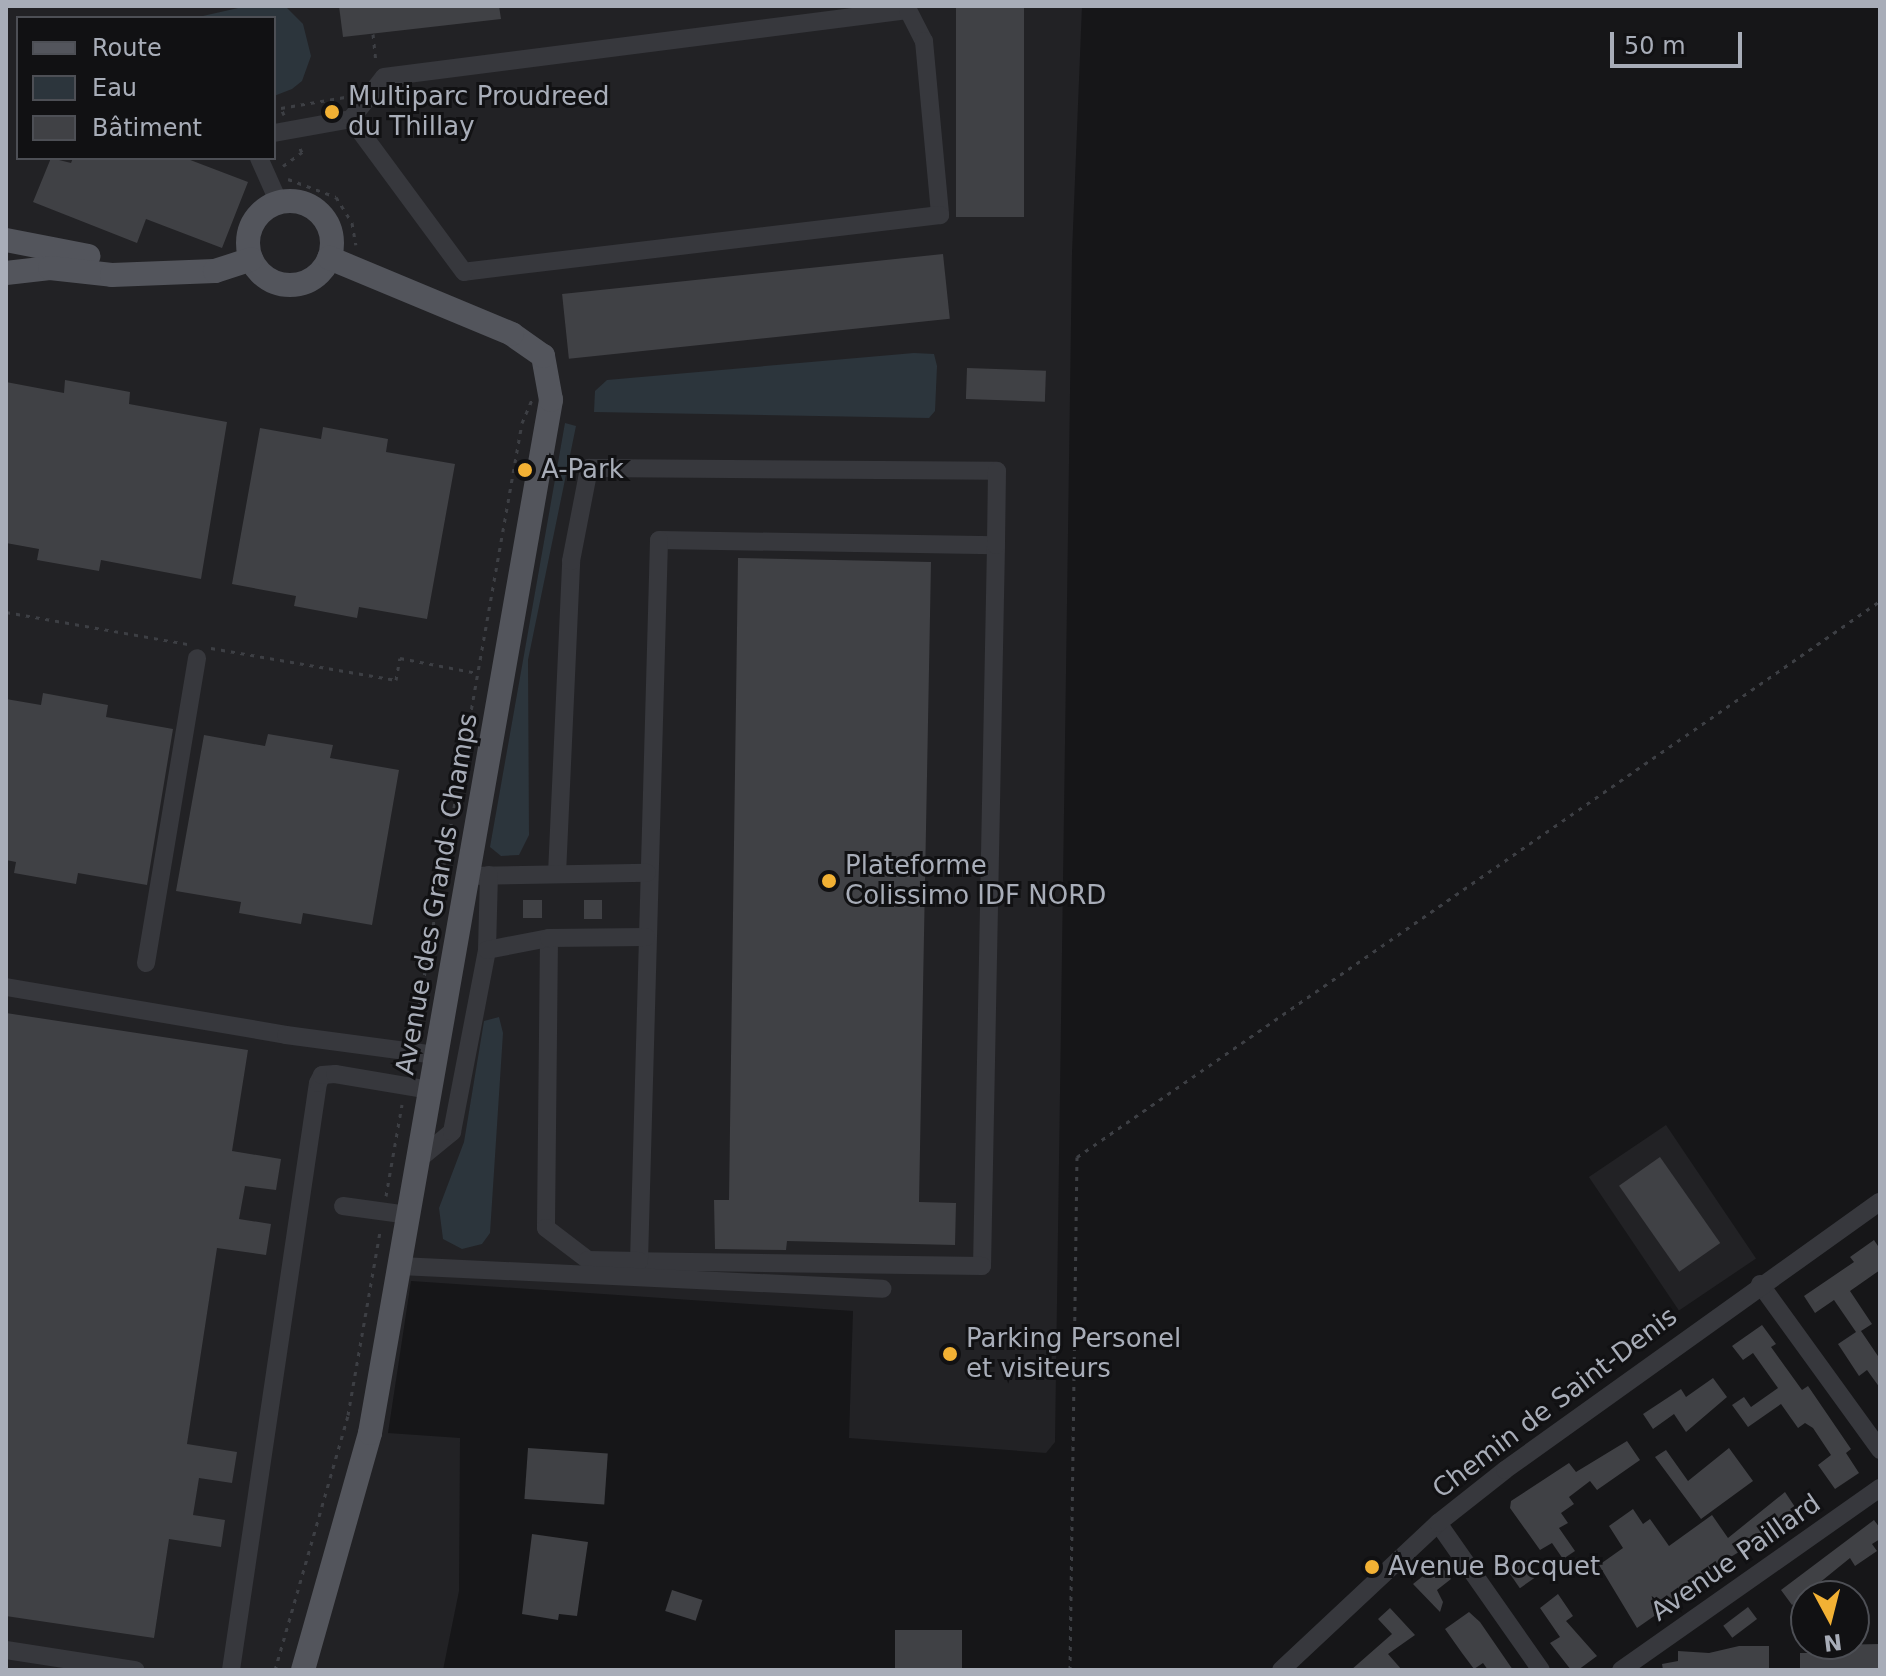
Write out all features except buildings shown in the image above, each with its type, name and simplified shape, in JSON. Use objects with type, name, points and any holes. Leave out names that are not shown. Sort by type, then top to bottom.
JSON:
[{"type":"main road","points":[[279,203],[308,206],[324,219],[331,238],[329,258],[310,280],[290,285],[263,275],[251,259],[248,240],[254,220],[279,203]]},
{"type":"main road","points":[[6,240],[133,262],[151,271]]},
{"type":"main road","name":"Avenue des Grands Champs","points":[[303,1670],[370,1433],[436,1055],[478,876],[551,400],[543,356],[512,334],[329,258]]},
{"type":"main road","points":[[6,273],[50,268],[112,275],[151,271],[215,271],[251,259]]},
{"type":"street","points":[[282,130],[351,119],[384,77],[908,10],[924,41],[940,215],[464,272],[351,119]]},
{"type":"street","points":[[269,160],[279,203]]},
{"type":"street","points":[[549,938],[546,1228],[588,1260],[982,1266],[997,471],[589,468],[571,561],[557,874]]},
{"type":"street","points":[[639,1261],[647,873],[659,540],[996,545]]},
{"type":"street","points":[[146,963],[197,658]]},
{"type":"street","points":[[419,1159],[452,1132],[487,950],[478,876],[647,873]]},
{"type":"street","points":[[487,950],[549,938],[646,937]]},
{"type":"street","points":[[6,987],[286,1035],[334,1038],[436,1055]]},
{"type":"street","points":[[231,1670],[318,1083],[322,1075],[335,1074],[431,1090]]},
{"type":"street","name":"Chemin de Saint-Denis","points":[[1281,1670],[1438,1523],[1760,1284],[1880,1202]]},
{"type":"street","points":[[343,1206],[409,1215]]},
{"type":"street","points":[[400,1266],[882,1289]]},
{"type":"street","points":[[1760,1284],[1880,1450]]},
{"type":"street","name":"Avenue Paillard","points":[[1621,1670],[1880,1488]]},
{"type":"street","points":[[1438,1523],[1541,1670]]},
{"type":"street","points":[[6,1650],[135,1670]]},
{"type":"path","points":[[368,73],[377,61],[373,34]]},
{"type":"path","points":[[283,166],[302,152],[282,130],[281,108],[350,97]]},
{"type":"path","points":[[273,160],[283,166],[289,180],[336,197],[352,223],[356,250]]},
{"type":"path","points":[[411,1051],[527,400],[551,400]]},
{"type":"path","points":[[1070,1670],[1077,1157],[1880,601]]},
{"type":"path","points":[[6,612],[396,680],[400,658],[477,673]]},
{"type":"path","points":[[275,1670],[348,1415],[405,1086]]},
{"type":"shaded area","points":[[6,6],[1082,6],[1072,253],[1055,1442],[1046,1453],[849,1438],[853,1311],[411,1281],[388,1433],[460,1438],[459,1591],[443,1670],[6,1670]]},
{"type":"shaded area","points":[[1666,1125],[1756,1258],[1679,1310],[1589,1177]]},
{"type":"water","points":[[247,6],[286,7],[303,24],[311,56],[302,81],[276,95],[276,16],[203,16]]},
{"type":"water","points":[[914,353],[934,354],[937,366],[935,411],[929,418],[594,412],[595,391],[607,380]]},
{"type":"water","points":[[565,423],[576,426],[528,660],[529,835],[519,855],[501,856],[490,847]]},
{"type":"water","points":[[499,1017],[503,1033],[490,1233],[482,1244],[462,1249],[443,1239],[439,1208],[464,1142],[484,1021]]},
{"type":"place","name":"Multiparc Proudreed du Thillay","points":[[332,112]]},
{"type":"place","name":"A-Park","points":[[525,470]]},
{"type":"place","name":"Plateforme Colissimo IDF NORD","points":[[829,881]]},
{"type":"place","name":"Parking Personel et visiteurs","points":[[950,1354]]},
{"type":"place","name":"Avenue Bocquet","points":[[1372,1567]]}]
